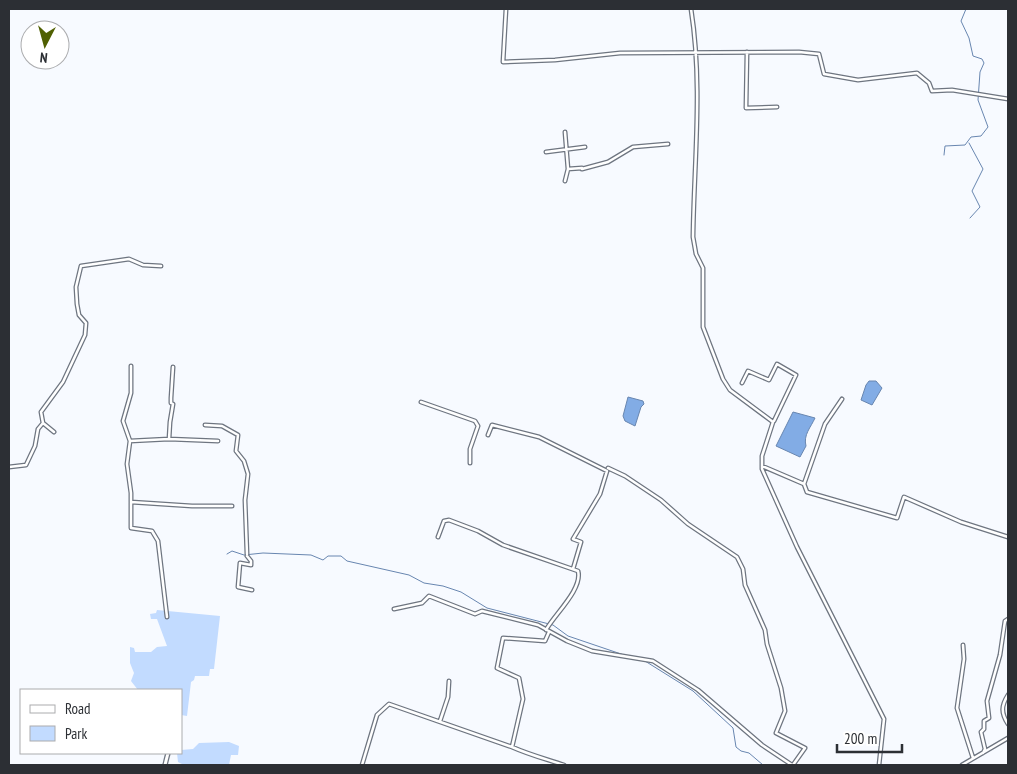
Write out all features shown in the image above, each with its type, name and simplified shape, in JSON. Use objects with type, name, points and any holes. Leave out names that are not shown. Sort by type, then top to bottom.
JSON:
[{"type":"street","points":[[506,9],[503,62],[555,60],[613,53],[697,51],[818,53],[824,74],[858,80],[918,73],[929,83],[933,91],[952,90],[1008,99]]},
{"type":"street","points":[[691,9],[697,51],[698,101],[693,237],[696,254],[703,268],[703,327],[723,379],[730,390],[773,422]]},
{"type":"street","points":[[747,52],[746,108],[777,107]]},
{"type":"street","points":[[565,132],[568,169],[566,180]]},
{"type":"street","points":[[568,169],[582,169],[608,162],[633,147],[668,144]]},
{"type":"street","points":[[546,152],[585,147]]},
{"type":"street","points":[[9,467],[26,465],[35,446],[38,430],[43,423],[42,408],[63,382],[86,329],[85,321],[79,315],[77,304],[76,287],[81,266],[129,259],[143,265],[161,266]]},
{"type":"street","points":[[742,383],[748,371],[769,380],[777,364],[796,375],[773,422],[762,456],[762,466],[796,547],[884,719],[879,765]]},
{"type":"street","points":[[131,366],[131,393],[123,421],[130,441],[127,464],[131,502],[130,528],[152,531],[158,540],[167,617]]},
{"type":"street","points":[[169,439],[174,404],[171,403],[173,368]]},
{"type":"street","points":[[842,399],[825,424],[804,484],[807,492],[896,518],[904,497],[961,522],[1008,538]]},
{"type":"street","points":[[421,402],[475,421],[478,426],[470,449],[470,463]]},
{"type":"street","points":[[43,423],[54,432]]},
{"type":"street","points":[[205,425],[222,426],[238,435],[236,451],[244,461],[248,474],[245,500],[247,555],[251,561],[251,565],[240,563],[238,587],[252,590]]},
{"type":"street","points":[[488,435],[492,425],[539,437],[608,471],[600,494],[573,538],[581,542],[573,568]]},
{"type":"street","points":[[130,441],[169,439],[218,441]]},
{"type":"street","points":[[762,466],[804,484]]},
{"type":"street","points":[[394,609],[422,603],[429,596],[475,614],[482,611],[538,625],[592,651],[653,661],[698,690],[762,745],[792,765],[806,748],[776,733],[785,712],[781,688],[767,644],[765,630],[745,585],[743,569],[736,557],[688,524],[661,500],[625,476],[608,468]]},
{"type":"street","points":[[131,502],[192,506],[232,506]]},
{"type":"street","points":[[438,537],[444,521],[449,520],[478,531],[503,545],[573,568],[580,573],[569,602],[548,631],[545,641],[503,638],[497,668],[519,678],[523,699],[512,747]]},
{"type":"street","points":[[983,753],[985,749],[981,732],[984,729],[984,721],[990,718],[987,701],[1000,655],[1004,620],[1008,619]]},
{"type":"street","points":[[963,645],[964,659],[957,708],[973,758]]},
{"type":"street","points":[[440,721],[448,697],[449,682]]},
{"type":"street","points":[[1008,695],[1002,709],[1008,724]]},
{"type":"street","points":[[362,765],[377,715],[389,704],[512,747],[541,760],[550,759],[564,765]]},
{"type":"street","points":[[962,765],[1008,738]]},
{"type":"green space","points":[[157,610],[220,616],[214,669],[210,669],[209,676],[195,676],[191,682],[187,716],[182,715],[182,689],[137,689],[131,681],[134,673],[130,663],[130,647],[134,648],[135,652],[151,652],[157,647],[167,646],[157,619],[151,619],[150,614],[156,613]]},
{"type":"green space","points":[[229,742],[239,746],[238,755],[231,755],[229,765],[184,765],[178,762],[177,754],[182,754],[182,750],[193,749],[199,743]]},
{"type":"shaded area","points":[[869,381],[876,381],[882,388],[872,405],[861,400]]},
{"type":"shaded area","points":[[628,397],[643,401],[644,404],[641,407],[635,426],[625,421],[623,416]]},
{"type":"shaded area","points":[[793,412],[815,418],[806,435],[806,446],[800,457],[776,446]]},
{"type":"waterway","points":[[944,155],[945,146],[965,145],[971,137],[981,136],[988,127],[978,100],[980,72],[984,63],[982,59],[973,56],[969,38],[961,21],[966,9]]},
{"type":"waterway","points":[[969,143],[983,169],[972,191],[980,207],[970,218]]},
{"type":"waterway","points":[[227,554],[232,551],[244,555],[263,553],[311,555],[323,560],[328,556],[341,556],[347,561],[409,575],[424,583],[443,586],[461,592],[487,608],[553,625],[568,636],[627,656]]},
{"type":"waterway","points":[[633,659],[645,661],[693,691],[733,728],[736,747],[741,751],[749,753],[763,765]]}]
